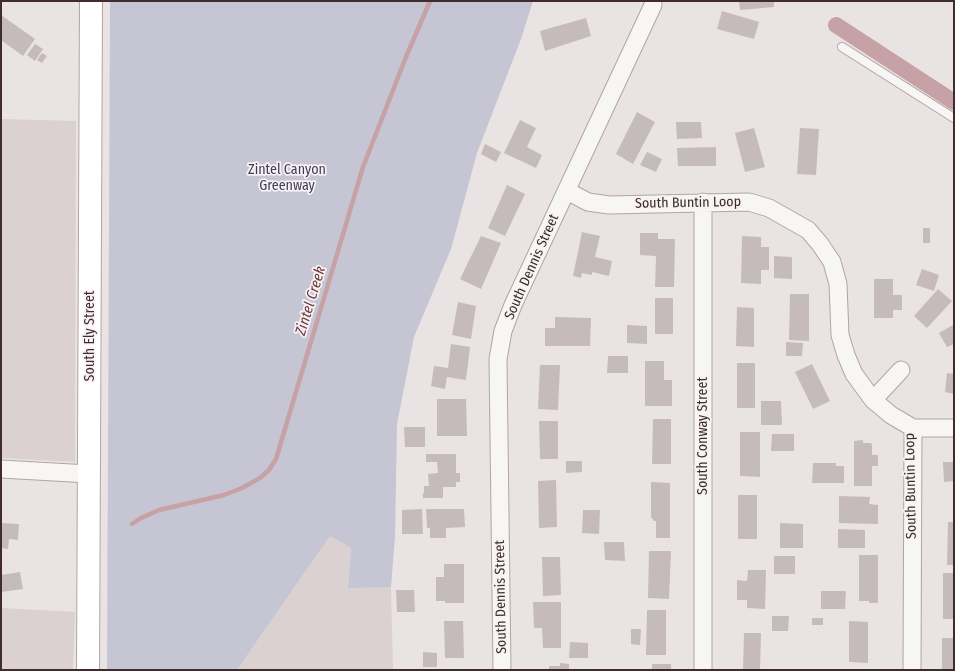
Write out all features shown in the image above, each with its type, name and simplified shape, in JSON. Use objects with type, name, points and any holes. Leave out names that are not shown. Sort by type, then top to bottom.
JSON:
[{"type":"street","name":"South Ely Street","points":[[88,670],[91,1]]},
{"type":"street","name":"South Dennis Street","points":[[502,670],[498,359],[503,331],[513,305],[653,5]]},
{"type":"street","name":"South Buntin Loop","points":[[567,191],[588,202],[609,205],[749,202],[769,208],[808,230],[820,244],[832,262],[838,284],[840,335],[854,374],[873,400],[912,428],[912,670]]},
{"type":"street","name":"South Conway Street","points":[[703,202],[703,670]]},
{"type":"street","points":[[873,400],[901,370]]},
{"type":"street","points":[[912,428],[954,428]]},
{"type":"street","points":[[1,469],[89,474]]},
{"type":"lane","points":[[842,47],[954,118]]},
{"type":"shaded area","points":[[1,119],[76,121],[75,462],[1,458]]},
{"type":"shaded area","points":[[330,536],[351,548],[348,587],[391,587],[393,670],[237,670]]},
{"type":"shaded area","points":[[1,608],[75,612],[73,670],[1,670]]},
{"type":"green space","name":"Zintel Canyon Greenway","points":[[110,1],[533,1],[521,39],[477,153],[451,249],[414,337],[397,424],[395,537],[391,587],[348,588],[351,548],[330,536],[237,670],[107,670]]},
{"type":"building","points":[[739,1],[774,1],[774,7],[740,10]]},
{"type":"building","points":[[722,11],[759,22],[754,39],[717,29]]},
{"type":"building","points":[[1,15],[35,39],[23,56],[1,40]]},
{"type":"building","points":[[586,18],[591,36],[545,51],[540,31]]},
{"type":"building","points":[[35,44],[43,49],[35,61],[27,55]]},
{"type":"building","points":[[42,53],[47,56],[42,63],[37,60]]},
{"type":"building","points":[[637,112],[655,122],[633,164],[616,154]]},
{"type":"building","points":[[520,120],[536,128],[527,147],[542,155],[536,168],[504,153]]},
{"type":"building","points":[[676,122],[701,122],[702,138],[677,139]]},
{"type":"building","points":[[754,128],[765,167],[745,172],[735,133]]},
{"type":"building","points":[[800,128],[819,129],[816,175],[797,174]]},
{"type":"building","points":[[485,144],[501,152],[496,162],[481,154]]},
{"type":"building","points":[[716,147],[716,166],[678,166],[677,148]]},
{"type":"building","points":[[647,152],[662,159],[656,172],[640,165]]},
{"type":"building","points":[[507,185],[525,194],[505,236],[488,228]]},
{"type":"building","points":[[923,228],[930,228],[930,243],[923,243]]},
{"type":"building","points":[[582,232],[600,236],[595,257],[612,261],[609,276],[592,272],[592,275],[582,273],[581,278],[573,276]]},
{"type":"building","points":[[640,233],[658,233],[658,239],[675,239],[674,287],[655,287],[656,256],[640,255]]},
{"type":"building","points":[[481,236],[501,243],[481,289],[460,279]]},
{"type":"building","points":[[742,236],[761,237],[761,247],[769,247],[769,270],[761,270],[761,284],[741,283]]},
{"type":"building","points":[[774,256],[792,257],[792,279],[774,278]]},
{"type":"building","points":[[922,269],[939,275],[934,291],[916,285]]},
{"type":"building","points":[[874,279],[893,279],[893,295],[902,295],[902,310],[893,310],[893,318],[874,318]]},
{"type":"building","points":[[938,289],[952,301],[927,328],[914,316]]},
{"type":"building","points":[[790,294],[809,294],[809,341],[789,340]]},
{"type":"building","points":[[655,298],[673,298],[673,334],[655,334]]},
{"type":"building","points":[[458,302],[476,306],[471,339],[452,335]]},
{"type":"building","points":[[737,307],[754,308],[754,347],[736,346]]},
{"type":"building","points":[[555,317],[591,318],[590,346],[545,346],[545,328],[555,328]]},
{"type":"building","points":[[627,325],[647,326],[647,344],[627,343]]},
{"type":"building","points":[[953,325],[954,344],[947,347],[939,333]]},
{"type":"building","points":[[786,342],[803,343],[802,356],[786,356]]},
{"type":"building","points":[[451,344],[470,347],[466,380],[447,377],[445,389],[431,386],[434,366],[448,368]]},
{"type":"building","points":[[608,356],[628,356],[628,373],[607,373]]},
{"type":"building","points":[[645,361],[664,361],[664,380],[672,380],[672,406],[645,406]]},
{"type":"building","points":[[737,363],[755,363],[755,408],[737,408]]},
{"type":"building","points":[[812,364],[830,401],[813,409],[795,372]]},
{"type":"building","points":[[540,365],[560,365],[558,410],[538,409]]},
{"type":"building","points":[[947,373],[954,374],[954,394],[945,392]]},
{"type":"building","points":[[437,399],[466,399],[467,436],[437,436]]},
{"type":"building","points":[[761,401],[781,401],[782,425],[761,425]]},
{"type":"building","points":[[653,419],[671,419],[671,464],[652,464]]},
{"type":"building","points":[[539,421],[558,421],[558,459],[540,459]]},
{"type":"building","points":[[404,427],[425,427],[425,447],[405,447]]},
{"type":"building","points":[[740,432],[760,432],[760,477],[740,476]]},
{"type":"building","points":[[772,434],[794,434],[794,451],[771,451]]},
{"type":"building","points":[[863,440],[863,443],[871,443],[872,455],[878,455],[878,466],[872,466],[872,486],[854,486],[854,441]]},
{"type":"building","points":[[426,454],[456,454],[456,473],[460,473],[460,482],[456,482],[456,487],[443,487],[443,498],[423,498],[424,486],[429,486],[428,474],[438,473],[437,462],[426,462]]},
{"type":"building","points":[[566,461],[582,461],[582,472],[566,473]]},
{"type":"building","points":[[943,462],[954,462],[954,481],[944,482]]},
{"type":"building","points":[[813,463],[836,463],[836,466],[844,466],[844,483],[812,483]]},
{"type":"building","points":[[556,480],[557,527],[539,528],[538,481]]},
{"type":"building","points":[[651,482],[670,483],[670,538],[656,538],[656,521],[654,521],[651,517]]},
{"type":"building","points":[[738,495],[757,495],[757,539],[738,539]]},
{"type":"building","points":[[839,496],[870,497],[869,504],[878,505],[878,524],[839,523]]},
{"type":"building","points":[[422,509],[423,534],[402,534],[402,510]]},
{"type":"building","points":[[426,509],[464,509],[465,527],[446,528],[446,538],[430,538],[430,528],[427,528]]},
{"type":"building","points":[[583,510],[600,510],[599,534],[582,533]]},
{"type":"building","points":[[948,522],[954,522],[954,565],[947,565]]},
{"type":"building","points":[[1,523],[19,524],[18,540],[9,539],[8,549],[1,548]]},
{"type":"building","points":[[780,523],[803,524],[803,548],[780,548]]},
{"type":"building","points":[[838,529],[865,530],[865,548],[838,548]]},
{"type":"building","points":[[604,542],[624,542],[625,561],[605,560]]},
{"type":"building","points":[[649,551],[671,551],[669,599],[648,598]]},
{"type":"building","points":[[859,555],[878,555],[878,603],[859,601]]},
{"type":"building","points":[[774,556],[795,556],[795,574],[774,574]]},
{"type":"building","points":[[542,557],[560,557],[561,595],[543,596]]},
{"type":"building","points":[[444,564],[464,564],[464,603],[445,603],[445,601],[436,601],[436,577],[444,577]]},
{"type":"building","points":[[748,570],[766,570],[765,609],[747,608],[747,600],[737,600],[737,580],[747,581]]},
{"type":"building","points":[[20,572],[23,589],[1,592],[1,575]]},
{"type":"building","points":[[943,573],[954,573],[954,619],[943,619]]},
{"type":"building","points":[[396,590],[414,590],[415,612],[397,612]]},
{"type":"building","points":[[821,591],[846,591],[845,609],[821,609]]},
{"type":"building","points":[[533,602],[561,602],[561,648],[543,648],[542,628],[534,628]]},
{"type":"building","points":[[647,610],[666,610],[666,655],[646,655]]},
{"type":"building","points":[[772,616],[789,616],[788,631],[772,631]]},
{"type":"building","points":[[812,618],[823,618],[823,625],[812,625]]},
{"type":"building","points":[[444,621],[463,621],[464,658],[445,658]]},
{"type":"building","points":[[849,621],[868,622],[868,663],[849,662]]},
{"type":"building","points":[[631,629],[641,629],[640,645],[631,644]]},
{"type":"building","points":[[744,633],[761,633],[760,670],[743,670]]},
{"type":"building","points":[[942,638],[954,638],[954,670],[942,670]]},
{"type":"building","points":[[570,642],[588,643],[588,658],[569,658]]},
{"type":"building","points":[[423,652],[437,653],[437,667],[423,667]]},
{"type":"building","points":[[560,663],[569,664],[569,670],[549,670],[549,666],[560,666]]},
{"type":"building","points":[[652,664],[671,664],[671,670],[652,670]]},
{"type":"waterway","name":"Zintel Creek","points":[[132,524],[159,510],[224,495],[242,488],[260,478],[269,470],[276,459],[363,167],[406,57],[430,1]]},
{"type":"waterway","points":[[836,25],[954,102]]}]
